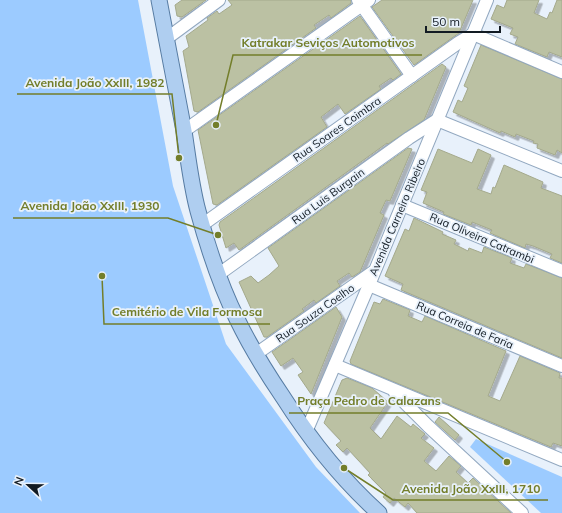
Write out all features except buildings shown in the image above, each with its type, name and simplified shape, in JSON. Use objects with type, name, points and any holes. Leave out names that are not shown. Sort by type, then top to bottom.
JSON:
[{"type":"main road","points":[[159,0],[184,131],[192,188],[218,274],[237,318],[256,354],[306,432],[339,473],[360,496],[379,513]]},
{"type":"street","points":[[166,39],[219,0]]},
{"type":"street","name":"Avenida Carneiro Ribeiro","points":[[306,432],[487,0]]},
{"type":"street","points":[[184,131],[363,2],[412,76]]},
{"type":"street","points":[[472,34],[562,72]]},
{"type":"street","name":"Rua Soares Coimbra","points":[[202,225],[472,34]]},
{"type":"street","points":[[438,120],[562,170]]},
{"type":"street","name":"Rua Luis Burgain","points":[[218,274],[408,138],[438,120]]},
{"type":"street","name":"Rua Oliveira Catrambi","points":[[402,205],[562,271]]},
{"type":"street","name":"Rua Souza Coelho","points":[[256,354],[374,272]]},
{"type":"street","name":"Rua Correia de Faria","points":[[368,285],[562,366]]},
{"type":"street","points":[[335,365],[562,460]]},
{"type":"street","points":[[391,388],[428,426],[522,513]]},
{"type":"shaded area","points":[[0,0],[138,0],[173,186],[226,344],[316,467],[360,513],[0,513]]},
{"type":"shaded area","points":[[476,439],[562,477],[562,513],[541,513],[470,447]]},
{"type":"place","name":"Katrakar Seviços Automotivos","points":[[216,125]]},
{"type":"place","name":"Avenida João XxIII, 1982","points":[[179,158]]},
{"type":"place","name":"Avenida João XxIII, 1930","points":[[218,235]]},
{"type":"place","name":"Cemitério de Vila Formosa","points":[[102,276]]},
{"type":"place","name":"Praça Pedro de Calazans","points":[[507,462]]},
{"type":"place","name":"Avenida João XxIII, 1710","points":[[344,468]]}]
